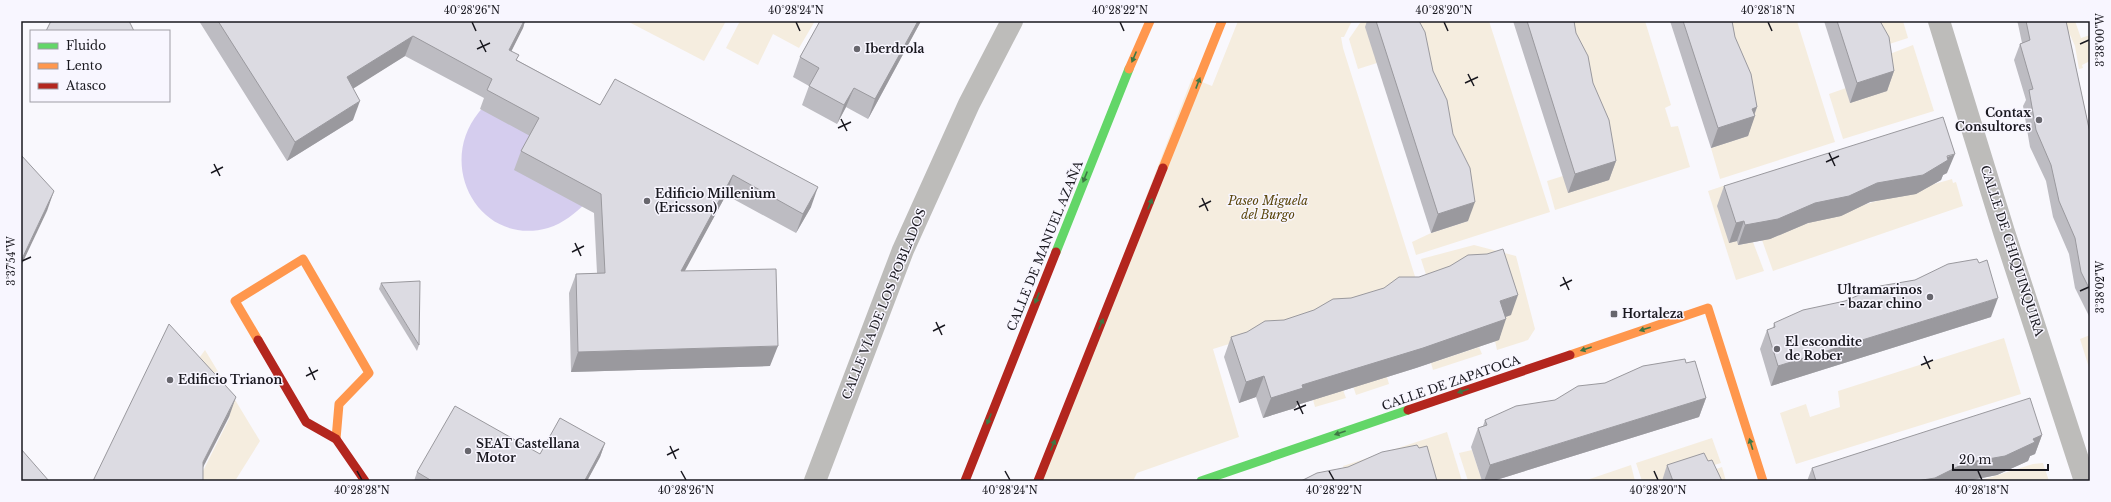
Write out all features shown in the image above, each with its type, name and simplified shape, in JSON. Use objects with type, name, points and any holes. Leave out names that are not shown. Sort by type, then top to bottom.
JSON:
[{"type":"main road","name":"CALLE DE MANUEL AZAÑA","points":[[965,481],[1119,92],[1150,21]]},
{"type":"main road","points":[[1038,481],[1222,21]]},
{"type":"main road","points":[[336,440],[339,404],[369,373],[303,259],[235,301],[306,422],[336,440],[365,481]]},
{"type":"main road","name":"CALLE DE ZAPATOCA","points":[[1201,481],[1708,308],[1763,481]]},
{"type":"street","name":"CALLE VÍA DE LOS POBLADOS","points":[[815,481],[903,250],[969,104],[1012,21]]},
{"type":"street","name":"CALLE DE CHIQUINQUIRA","points":[[1939,21],[2004,232],[2085,481]]},
{"type":"green space","points":[[627,21],[726,21],[704,61]]},
{"type":"green space","points":[[740,21],[815,21],[799,48],[773,34],[758,65],[726,48]]},
{"type":"green space","name":"Paseo Miguela del Burgo","points":[[1238,21],[1352,21],[1344,37],[1341,37],[1343,48],[1418,286],[1213,349],[1239,437],[1137,473],[1133,481],[1036,481],[1192,78],[1212,86]]},
{"type":"green space","points":[[1364,21],[1383,21],[1377,63],[1358,69],[1349,39],[1360,23]]},
{"type":"green space","points":[[1409,21],[1489,21],[1550,212],[1416,255],[1412,242],[1431,233],[1468,221]]},
{"type":"green space","points":[[1564,21],[1645,21],[1671,105],[1665,108],[1671,127],[1678,126],[1690,167],[1555,210],[1547,181],[1563,176],[1569,193]]},
{"type":"green space","points":[[1719,21],[1797,21],[1835,142],[1720,179],[1711,148],[1747,136]]},
{"type":"green space","points":[[1864,21],[1903,21],[1908,38],[1877,48]]},
{"type":"green space","points":[[2064,21],[2075,21],[2081,38],[2090,35],[2090,61],[2082,65],[2083,68],[2079,69],[2075,46]]},
{"type":"green space","points":[[1913,45],[1934,111],[1843,139],[1829,94],[1846,88],[1882,57]]},
{"type":"green space","points":[[1952,179],[1953,183],[1956,182],[1963,206],[1773,271],[1762,240],[1775,237],[1805,224],[1846,210]]},
{"type":"green space","points":[[1729,184],[1739,245],[1753,242],[1764,271],[1736,280],[1708,191]]},
{"type":"green space","points":[[1474,245],[1516,256],[1535,329],[1528,340],[1497,350],[1495,341],[1499,340],[1492,322],[1510,315],[1429,284],[1421,259]]},
{"type":"green space","points":[[2090,335],[2090,371],[2080,339]]},
{"type":"green space","points":[[2004,338],[2021,394],[1796,464],[1780,413],[1806,404],[1810,417],[1840,407],[1838,391]]},
{"type":"green space","points":[[1479,347],[1482,354],[1433,370],[1431,363]]},
{"type":"green space","points":[[205,350],[260,441],[235,481],[198,481],[230,417],[189,372]]},
{"type":"green space","points":[[1381,356],[1389,384],[1356,395],[1353,386]]},
{"type":"green space","points":[[1343,390],[1346,398],[1315,407],[1312,396]]},
{"type":"green space","points":[[1447,432],[1462,481],[1348,481],[1343,466]]},
{"type":"green space","points":[[1712,438],[1721,463],[1667,479],[1667,481],[1642,481],[1636,463]]},
{"type":"green space","points":[[1472,450],[1482,481],[1468,481],[1459,453]]},
{"type":"green space","points":[[2043,463],[2049,481],[1979,481],[2033,464]]},
{"type":"green space","points":[[1631,465],[1635,481],[1584,481]]},
{"type":"green space","points":[[1722,467],[1726,481],[1706,481],[1699,475]]},
{"type":"shaded area","points":[[498,97],[586,203],[569,217],[554,226],[524,231],[502,225],[485,214],[472,197],[464,177],[462,156],[467,133],[479,112]]},
{"type":"building","points":[[51,21],[129,21],[134,30],[46,30]]},
{"type":"building","name":"Edificio Millenium (Ericsson)","points":[[218,21],[524,21],[509,50],[519,55],[516,60],[600,105],[615,79],[818,187],[803,214],[733,175],[681,271],[776,269],[778,346],[578,352],[576,274],[605,273],[601,194],[521,151],[539,118],[487,90],[492,79],[413,36],[347,77],[360,101],[295,142]]},
{"type":"building","name":"Iberdrola","points":[[820,21],[918,21],[875,99],[854,88],[844,105],[809,86],[819,68],[800,57]]},
{"type":"building","points":[[1376,21],[1419,21],[1425,32],[1433,71],[1447,100],[1453,134],[1470,168],[1475,202],[1438,214]]},
{"type":"building","points":[[1527,21],[1574,21],[1576,33],[1588,56],[1593,83],[1609,120],[1616,161],[1575,174]]},
{"type":"building","points":[[1683,21],[1732,21],[1735,37],[1751,74],[1757,107],[1752,109],[1755,116],[1718,128]]},
{"type":"building","points":[[1837,21],[1880,21],[1889,37],[1894,71],[1857,83]]},
{"type":"building","points":[[2026,21],[2066,21],[2090,133],[2090,290],[2081,272],[2075,238],[2059,201],[2051,165],[2036,130],[2029,90],[2033,89],[2020,44],[2030,40]]},
{"type":"building","points":[[1943,117],[1955,154],[1947,156],[1948,160],[1923,175],[1877,183],[1849,196],[1815,203],[1778,219],[1745,225],[1744,221],[1736,223],[1724,186]]},
{"type":"building","points":[[21,155],[54,191],[21,261]]},
{"type":"building","points":[[1503,249],[1518,295],[1500,301],[1506,319],[1423,348],[1302,385],[1303,388],[1271,398],[1264,376],[1246,382],[1231,337],[1247,332],[1265,321],[1284,320],[1314,310],[1333,299],[1351,298],[1384,288],[1399,277],[1419,277],[1450,266],[1468,255],[1487,254]]},
{"type":"building","points":[[1977,259],[1979,263],[1987,260],[1998,298],[1778,366],[1767,330],[1775,327],[1774,323],[1803,310],[1845,301],[1880,286],[1915,280],[1948,264]]},
{"type":"building","points":[[420,281],[419,345],[381,283]]},
{"type":"building","name":"Edificio Trianon","points":[[169,324],[236,397],[203,462],[203,481],[93,481]]},
{"type":"building","points":[[1685,359],[1686,363],[1695,361],[1706,398],[1490,465],[1478,428],[1487,425],[1485,420],[1516,406],[1555,400],[1578,386],[1605,383],[1643,366]]},
{"type":"building","points":[[2030,398],[2042,435],[2033,439],[2035,442],[2005,456],[1965,463],[1935,478],[1916,481],[1816,481],[1812,468]]},
{"type":"building","points":[[455,406],[540,454],[560,418],[605,443],[585,480],[587,481],[432,481],[417,472]]},
{"type":"building","points":[[1417,445],[1419,448],[1427,446],[1437,481],[1301,481],[1317,473],[1348,467],[1382,452]]},
{"type":"building","points":[[21,449],[49,481],[21,481]]},
{"type":"building","points":[[1704,453],[1708,461],[1712,460],[1722,481],[1673,481],[1667,465]]},
{"type":"traffic: fast","points":[[1056,252],[1129,69]]},
{"type":"traffic: fast","points":[[1201,481],[1408,410]]},
{"type":"traffic: slow","points":[[1129,69],[1150,21]]},
{"type":"traffic: slow","points":[[1163,168],[1222,21]]},
{"type":"traffic: slow","points":[[258,340],[235,301],[303,259],[369,373],[339,404],[336,439]]},
{"type":"traffic: slow","points":[[1570,355],[1708,308],[1763,481]]},
{"type":"traffic: jam","points":[[1038,481],[1163,168]]},
{"type":"traffic: jam","points":[[965,481],[1056,252]]},
{"type":"traffic: jam","points":[[258,340],[306,422],[336,439],[365,481]]},
{"type":"traffic: jam","points":[[1408,410],[1570,355]]},
{"type":"place","name":"Iberdrola","points":[[857,49]]},
{"type":"place","name":"Contax Consultores","points":[[2039,120]]},
{"type":"place","name":"Edificio Millenium (Ericsson)","points":[[647,201]]},
{"type":"place","name":"Ultramarinos - bazar chino","points":[[1930,297]]},
{"type":"place","name":"Hortaleza","points":[[1614,314]]},
{"type":"place","name":"El escondite de Rober","points":[[1777,349]]},
{"type":"place","name":"Edificio Trianon","points":[[170,380]]},
{"type":"place","name":"SEAT Castellana Motor","points":[[468,451]]}]
